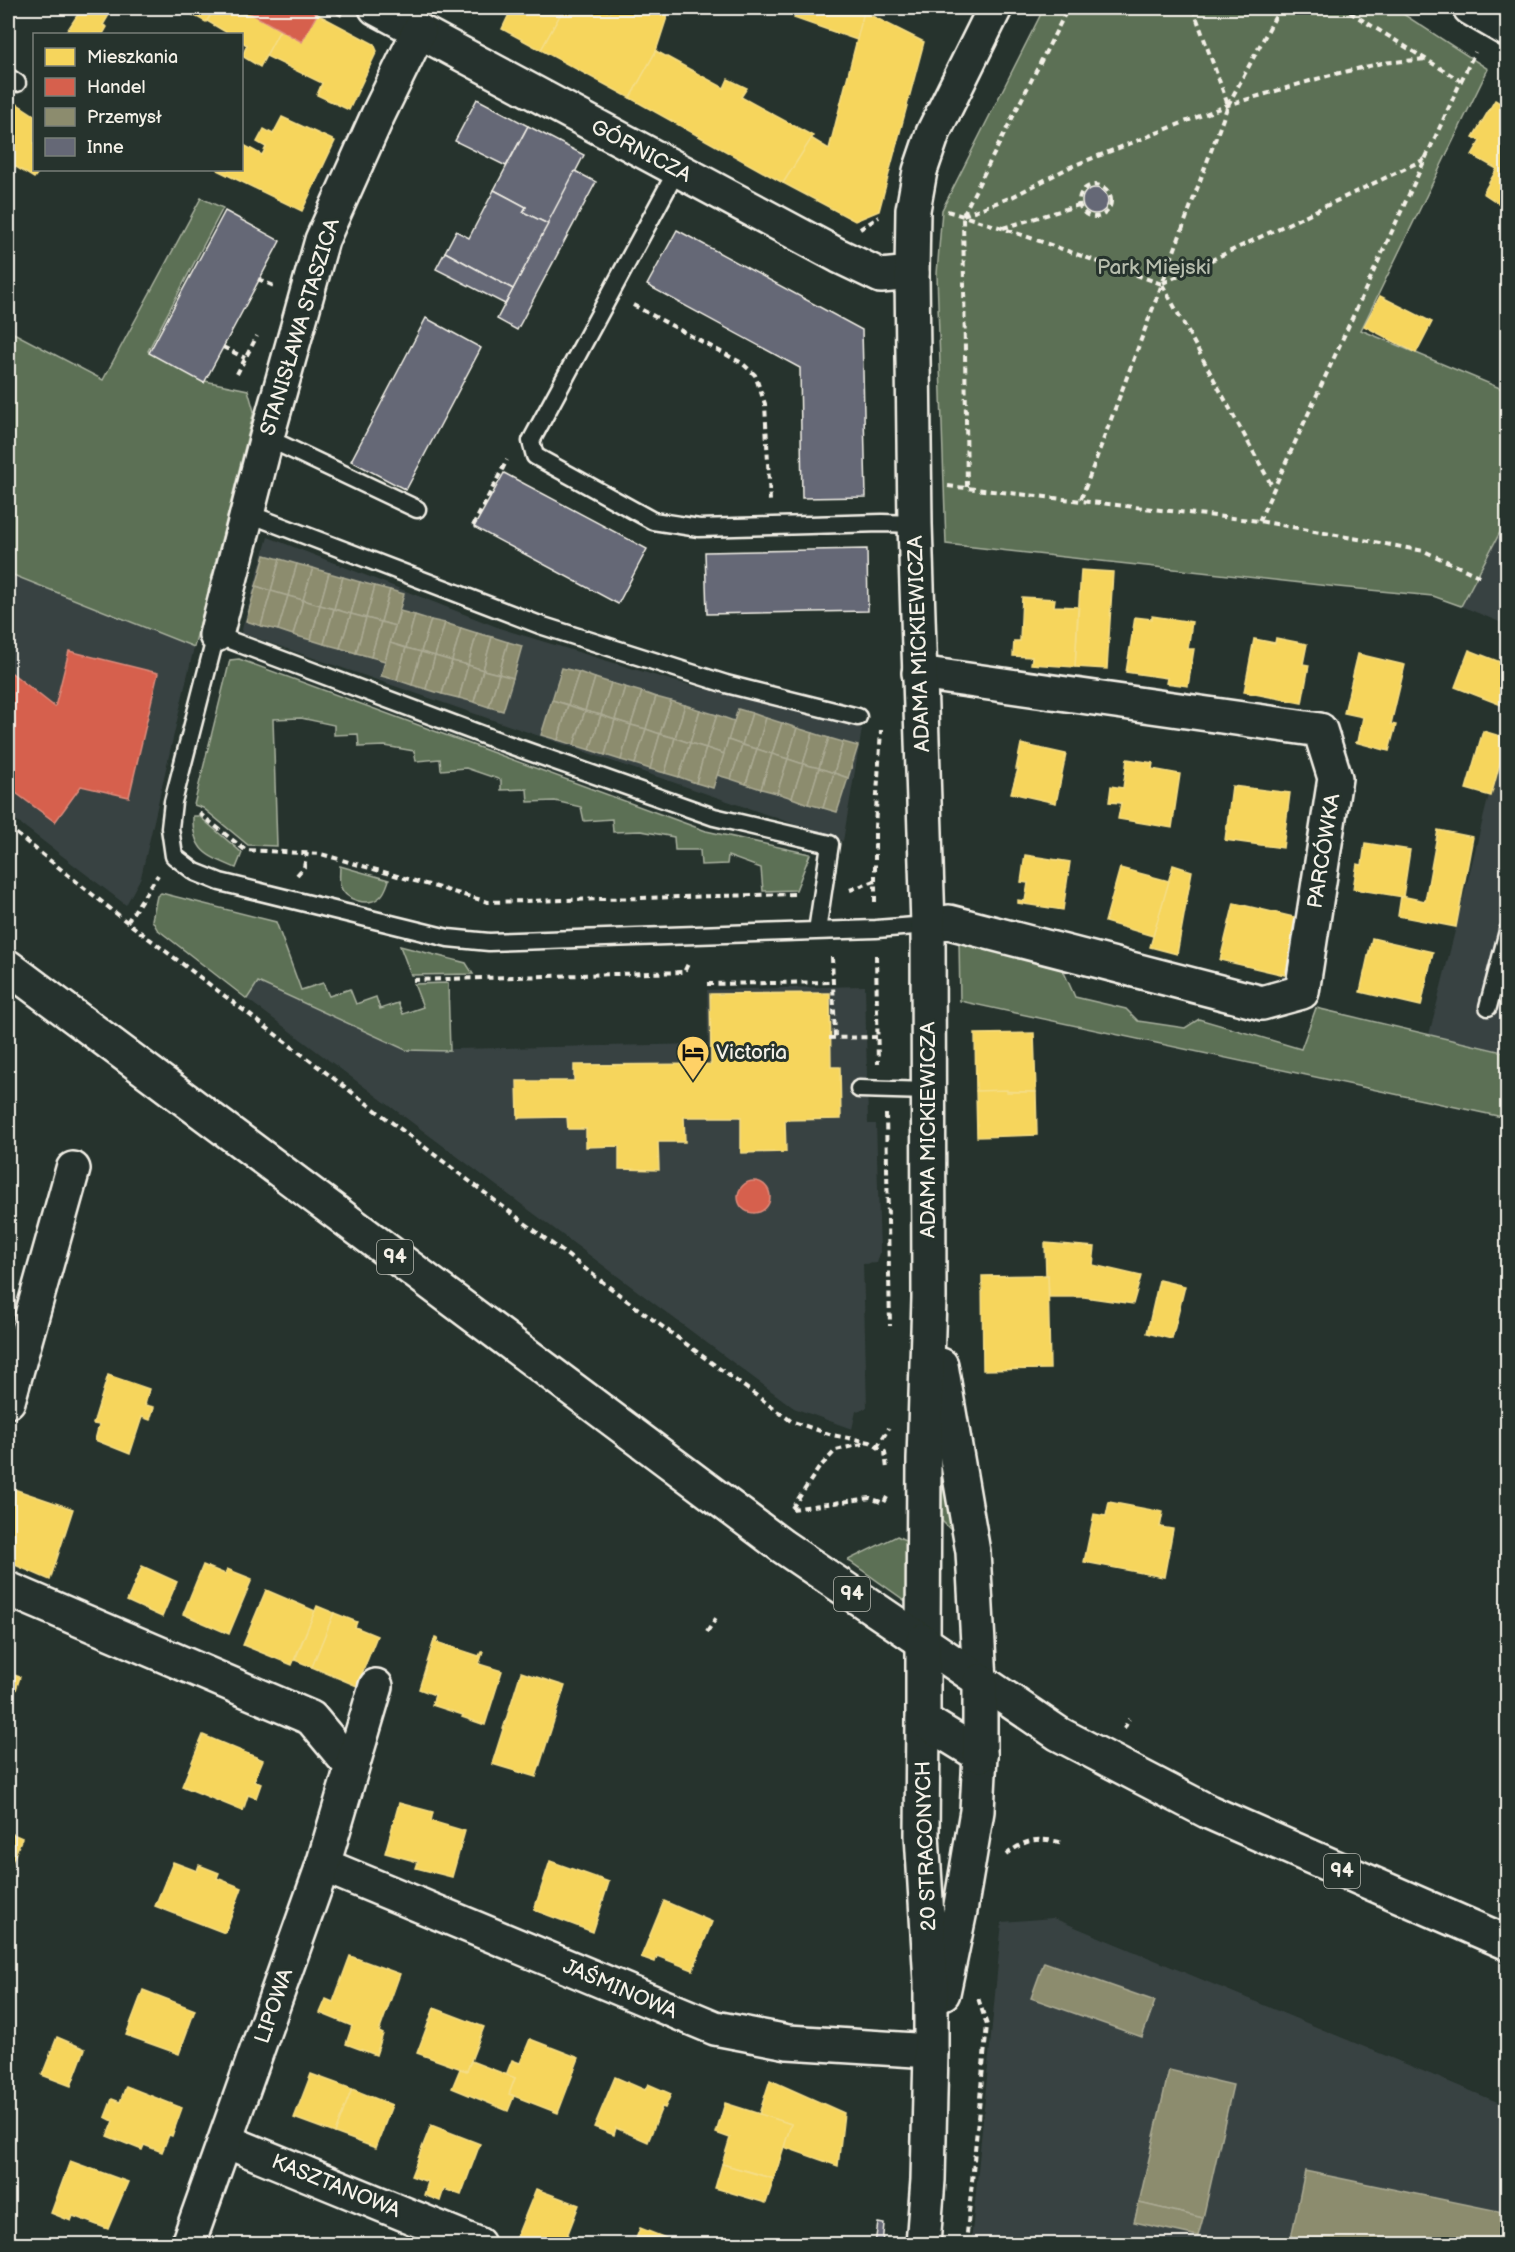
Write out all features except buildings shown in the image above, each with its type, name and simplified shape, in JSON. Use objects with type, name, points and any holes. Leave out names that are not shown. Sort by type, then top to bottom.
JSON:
[{"type":"street","name":"GÓRNICZA","points":[[376,8],[677,170],[881,276],[912,273]]},
{"type":"street","name":"ADAMA MICKIEWICZA","points":[[923,1641],[924,1460],[929,1298],[928,925],[915,524],[913,210],[920,171],[933,133],[995,8]]},
{"type":"street","points":[[1470,8],[1508,30]]},
{"type":"street","name":"STANISŁAWA STASZICA","points":[[216,635],[266,440],[322,240],[378,115],[419,31]]},
{"type":"street","name":"PARCÓWKA","points":[[919,673],[1320,730],[1335,778],[1302,992],[1262,1003],[950,922],[928,925]]},
{"type":"street","name":"94","points":[[8,967],[777,1542],[1059,1734],[1146,1781],[1220,1817],[1508,1943]]},
{"type":"street","points":[[8,1401],[73,1169]]},
{"type":"street","name":"ADAMA MICKIEWICZA","points":[[929,1298],[974,1552],[980,1682]]},
{"type":"street","points":[[8,1589],[311,1718],[351,1766]]},
{"type":"street","name":"20 STRACONYCH","points":[[923,1641],[922,1834],[931,1982],[928,2180],[923,2244]]},
{"type":"street","name":"20 STRACONYCH","points":[[931,2051],[969,1864],[977,1811],[980,1682]]},
{"type":"street","name":"LIPOWA","points":[[188,2244],[323,1865],[376,1686]]},
{"type":"street","points":[[923,1720],[980,1755]]},
{"type":"street","name":"JAŚMINOWA","points":[[323,1865],[715,2028],[788,2042],[931,2051]]},
{"type":"street","name":"KASZTANOWA","points":[[226,2141],[478,2244]]},
{"type":"lane","points":[[677,170],[531,441],[535,456],[653,521],[699,528],[915,524]]},
{"type":"lane","points":[[266,440],[280,444],[417,509]]},
{"type":"lane","points":[[248,515],[272,522],[540,625],[726,684],[858,717]]},
{"type":"lane","points":[[817,931],[830,844],[714,817],[507,744],[216,635],[173,802],[170,828],[174,856],[195,872],[220,882],[448,938],[489,942],[817,931],[876,929],[928,925]]},
{"type":"lane","points":[[1488,1007],[1508,931]]},
{"type":"lane","points":[[859,1089],[928,1091]]},
{"type":"path","points":[[967,487],[963,215],[1068,8]]},
{"type":"path","points":[[1193,8],[1228,105]]},
{"type":"path","points":[[1081,500],[1228,105],[1280,8]]},
{"type":"path","points":[[1343,8],[1461,81]]},
{"type":"path","points":[[1259,520],[1476,49]]},
{"type":"path","points":[[963,215],[1012,197],[1070,167],[1228,105],[1371,66],[1426,59]]},
{"type":"path","points":[[1162,284],[1425,159]]},
{"type":"path","points":[[1089,186],[1099,186],[1110,194],[1109,210],[1099,217],[1085,215],[1079,205],[1081,193],[1089,186]]},
{"type":"path","points":[[1002,228],[1079,205]]},
{"type":"path","points":[[945,211],[1002,228],[1162,284],[1274,489]]},
{"type":"path","points":[[258,279],[280,289]]},
{"type":"path","points":[[629,303],[742,363],[755,375],[765,404],[770,505]]},
{"type":"path","points":[[223,347],[245,358]]},
{"type":"path","points":[[948,486],[1259,520],[1424,551],[1481,577]]},
{"type":"path","points":[[882,724],[875,827],[877,1037],[882,1089],[891,1327]]},
{"type":"path","points":[[194,811],[201,813],[244,850],[321,854],[488,902],[846,891],[875,881]]},
{"type":"path","points":[[8,827],[127,922],[791,1421],[832,1435],[870,1442],[885,1452],[887,1473]]},
{"type":"path","points":[[289,880],[304,867],[308,853]]},
{"type":"path","points":[[127,922],[152,883],[174,856]]},
{"type":"path","points":[[832,950],[835,1037]]},
{"type":"path","points":[[707,984],[832,982]]},
{"type":"path","points":[[829,1038],[877,1037]]},
{"type":"path","points":[[877,1447],[892,1423]]},
{"type":"path","points":[[786,1517],[819,1468],[836,1450],[870,1442]]},
{"type":"path","points":[[791,1509],[870,1498],[884,1503],[890,1493]]},
{"type":"path","points":[[707,1632],[717,1617]]},
{"type":"path","points":[[1004,1857],[1016,1847],[1041,1838],[1063,1843]]},
{"type":"path","points":[[966,2244],[987,2025],[975,1988]]},
{"type":"shaded area","points":[[1507,519],[1507,625],[1461,606]]},
{"type":"shaded area","points":[[268,537],[502,629],[670,680],[862,729],[843,841],[241,633]]},
{"type":"shaded area","points":[[8,573],[194,647],[141,877],[126,905],[8,814]]},
{"type":"shaded area","points":[[1507,723],[1507,1053],[1429,1035]]},
{"type":"shaded area","points":[[258,982],[406,1050],[708,1044],[707,990],[865,986],[868,1124],[876,1124],[880,1253],[877,1263],[863,1264],[867,1408],[856,1411],[852,1429],[794,1408],[247,999]]},
{"type":"shaded area","points":[[1053,1918],[1507,2106],[1507,2244],[971,2244],[1002,1922]]},
{"type":"green space","name":"Park Miejski","points":[[1044,8],[1394,8],[1488,69],[1361,330],[1507,391],[1507,519],[1461,606],[1433,596],[946,544],[937,274],[942,210]]},
{"type":"green space","points":[[201,198],[223,208],[148,351],[205,381],[248,390],[254,411],[194,647],[8,573],[8,330],[103,380]]},
{"type":"green space","points":[[239,659],[706,831],[810,854],[796,890],[763,891],[761,868],[728,856],[727,864],[701,865],[700,850],[675,850],[674,837],[641,831],[613,832],[612,819],[584,821],[581,807],[555,801],[528,802],[527,789],[501,790],[501,780],[466,768],[441,770],[440,759],[416,761],[414,751],[385,746],[359,747],[358,734],[334,735],[334,725],[301,718],[273,719],[277,846],[248,845],[203,808],[194,805],[230,660]]},
{"type":"green space","points":[[193,816],[199,816],[242,853],[236,868],[203,851],[195,837]]},
{"type":"green space","points":[[340,866],[389,880],[385,891],[375,900],[357,901],[347,895],[340,885]]},
{"type":"green space","points":[[161,893],[276,922],[301,990],[323,983],[329,996],[350,989],[356,1004],[376,997],[380,1009],[398,1003],[403,1014],[423,1007],[414,984],[448,983],[450,1051],[406,1050],[258,982],[247,999],[157,929],[152,920],[157,896]]},
{"type":"green space","points":[[959,940],[1063,970],[1075,997],[1126,1009],[1138,1021],[1185,1028],[1199,1019],[1301,1049],[1316,1008],[1507,1053],[1507,1118],[960,1001]]},
{"type":"green space","points":[[400,946],[466,963],[473,974],[411,975]]},
{"type":"green space","points":[[945,1476],[960,1532],[950,1529],[942,1521],[941,1480]]},
{"type":"green space","points":[[897,1536],[907,1541],[907,1602],[848,1560]]},
{"type":"place","name":"Victoria","points":[[693,1081]]}]
